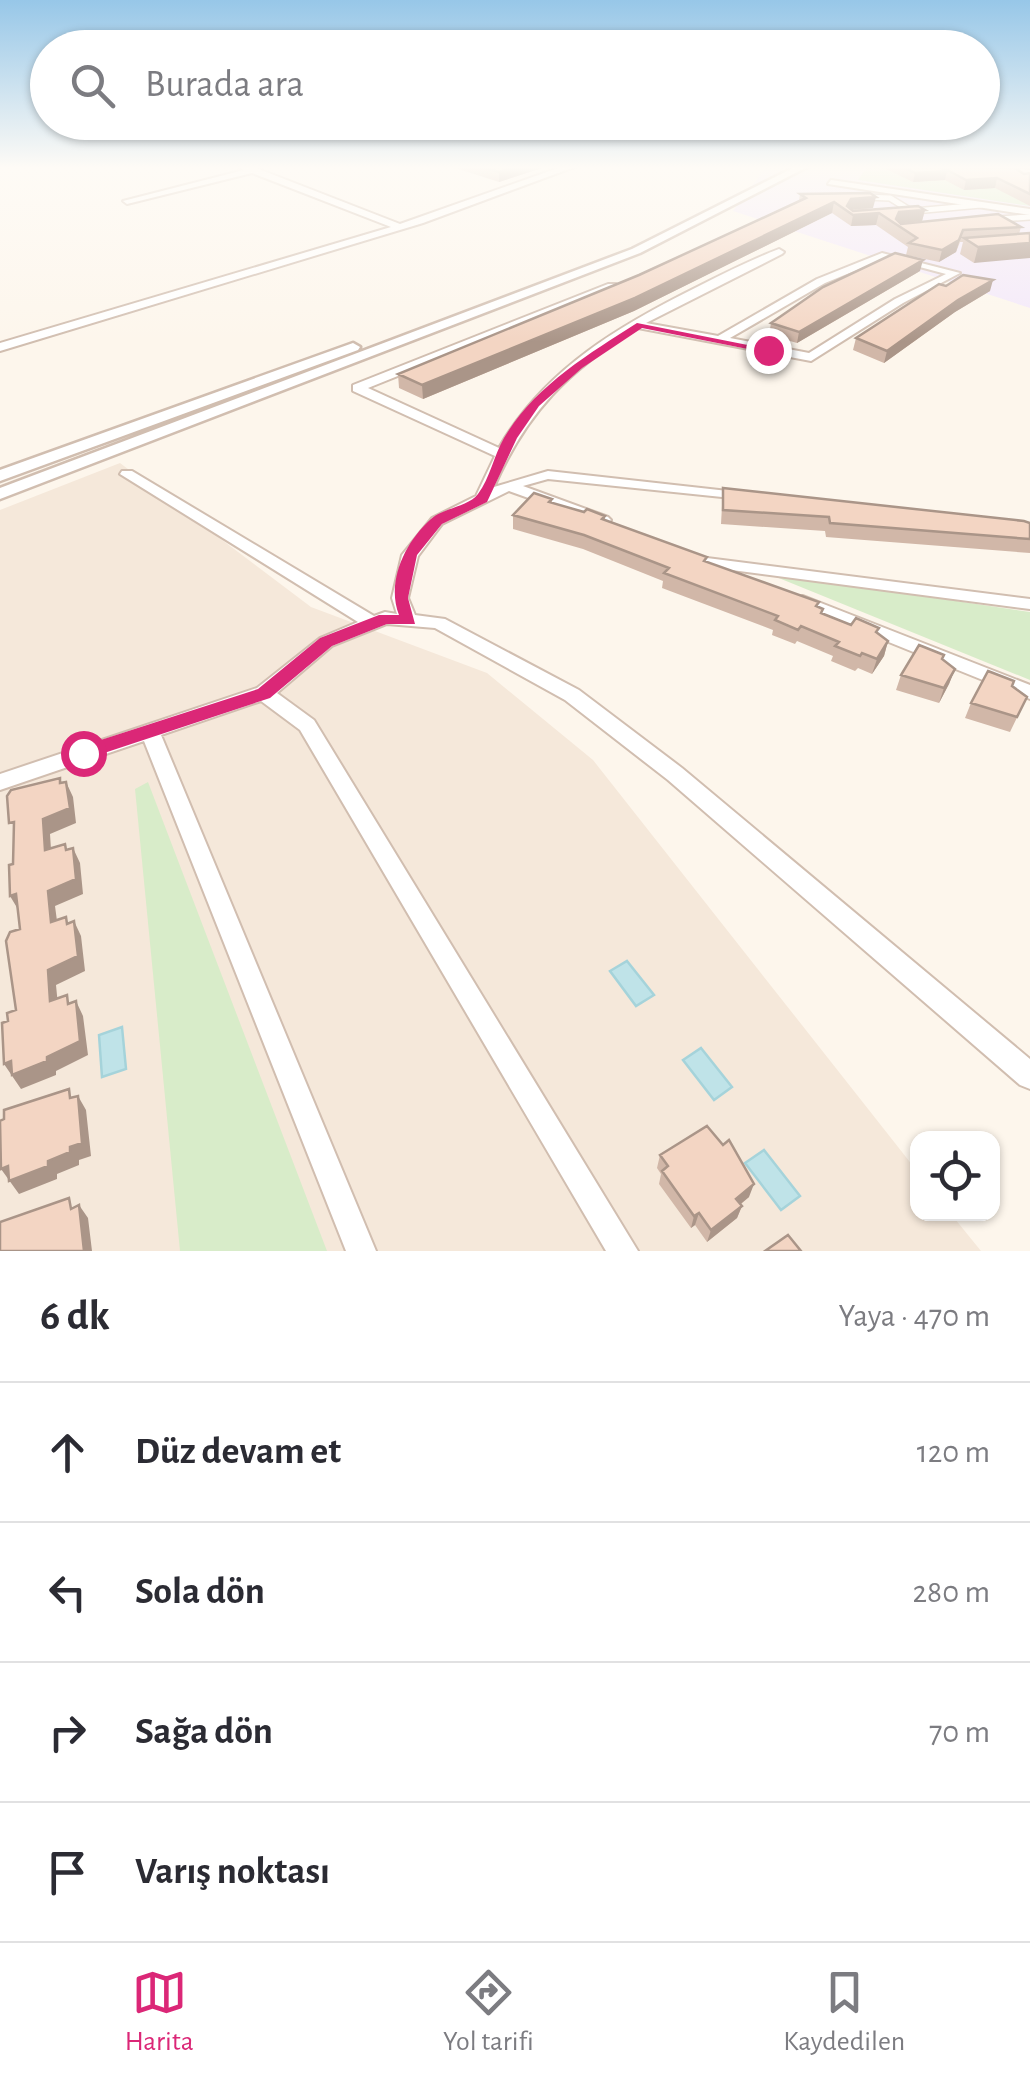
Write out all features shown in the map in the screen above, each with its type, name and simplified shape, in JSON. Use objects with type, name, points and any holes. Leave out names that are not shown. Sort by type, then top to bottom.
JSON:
[{"type":"street","points":[[393,224],[400,227]]},
{"type":"street","points":[[0,347],[408,224]]},
{"type":"street","points":[[0,476],[608,252],[670,224]]},
{"type":"street","points":[[0,494],[636,252],[690,224]]},
{"type":"street","points":[[482,499],[502,454],[535,404],[578,366],[640,325],[779,252]]},
{"type":"street","points":[[640,325],[811,357],[885,309],[955,273],[885,255],[822,281],[721,340]]},
{"type":"street","points":[[502,454],[357,388],[632,278]]},
{"type":"street","points":[[127,474],[372,624]]},
{"type":"street","points":[[410,621],[400,598],[410,555],[437,521],[508,486],[548,475],[762,498]]},
{"type":"street","points":[[508,486],[624,528]]},
{"type":"street","points":[[1030,604],[698,560],[1030,692]]},
{"type":"street","points":[[0,782],[264,694],[326,642],[385,618],[439,624],[572,695],[675,774],[1030,1076]]},
{"type":"street","points":[[264,694],[307,725],[623,1251]]},
{"type":"street","points":[[150,731],[361,1251]]},
{"type":"shaded area","points":[[774,224],[1030,224],[1030,308]]},
{"type":"shaded area","points":[[120,463],[311,607],[487,673],[593,760],[910,1162],[910,1221],[957,1221],[981,1251],[0,1251],[0,510]]},
{"type":"green space","points":[[764,572],[1030,612],[1030,680]]},
{"type":"green space","points":[[148,782],[327,1251],[180,1251],[135,789]]},
{"type":"water","points":[[627,961],[654,995],[636,1006],[610,971]]},
{"type":"water","points":[[122,1027],[126,1069],[102,1077],[99,1035]]},
{"type":"water","points":[[701,1048],[732,1087],[714,1100],[683,1060]]},
{"type":"water","points":[[764,1150],[800,1196],[781,1210],[745,1163]]},
{"type":"building","points":[[749,224],[788,224],[635,298],[422,385],[398,374],[639,275]]},
{"type":"building","points":[[896,224],[1021,227],[963,230],[959,240],[942,250],[909,243],[917,238]]},
{"type":"building","points":[[1030,233],[1030,243],[978,247],[964,238]]},
{"type":"building","points":[[895,253],[923,260],[799,332],[771,323],[823,287]]},
{"type":"building","points":[[963,275],[993,280],[887,351],[856,338],[939,284],[946,286]]},
{"type":"building","points":[[723,488],[1024,521],[1030,523],[1030,539],[723,510]]},
{"type":"building","points":[[534,493],[552,499],[549,502],[584,512],[587,509],[605,516],[602,519],[707,557],[704,561],[819,602],[816,606],[823,609],[821,613],[851,625],[856,618],[879,628],[876,632],[888,641],[877,659],[862,653],[860,656],[835,646],[839,642],[775,620],[778,616],[664,573],[669,568],[584,535],[513,515]]},
{"type":"building","points":[[919,645],[944,655],[942,659],[955,669],[944,688],[901,675]]},
{"type":"building","points":[[988,671],[1014,681],[1012,686],[1027,697],[1017,717],[971,703]]},
{"type":"building","points":[[60,778],[60,783],[66,782],[70,808],[43,819],[45,850],[65,844],[66,850],[73,848],[76,879],[48,891],[51,922],[66,917],[67,924],[74,921],[78,956],[48,970],[50,1001],[67,995],[68,1004],[76,1001],[80,1041],[47,1057],[47,1061],[12,1075],[11,1061],[4,1064],[2,1023],[8,1021],[7,1013],[16,1010],[6,941],[10,932],[20,929],[16,894],[10,896],[14,822],[9,823],[7,796],[11,790]]},
{"type":"building","points":[[69,1089],[70,1098],[78,1096],[82,1143],[48,1161],[48,1166],[9,1181],[8,1166],[1,1169],[0,1121],[4,1119],[4,1110]]},
{"type":"building","points":[[707,1126],[723,1145],[729,1140],[754,1184],[736,1199],[742,1206],[711,1230],[699,1213],[694,1216],[662,1171],[668,1166],[660,1155]]},
{"type":"building","points":[[69,1198],[71,1209],[79,1205],[84,1251],[0,1251],[0,1222]]},
{"type":"building","points":[[788,1235],[801,1251],[765,1251]]},
{"type":"route","points":[[83,753],[264,694],[326,642],[385,618],[410,621],[400,598],[402,576],[410,555],[437,521],[482,499],[510,438],[535,404],[578,366],[640,325],[768,350]]}]
